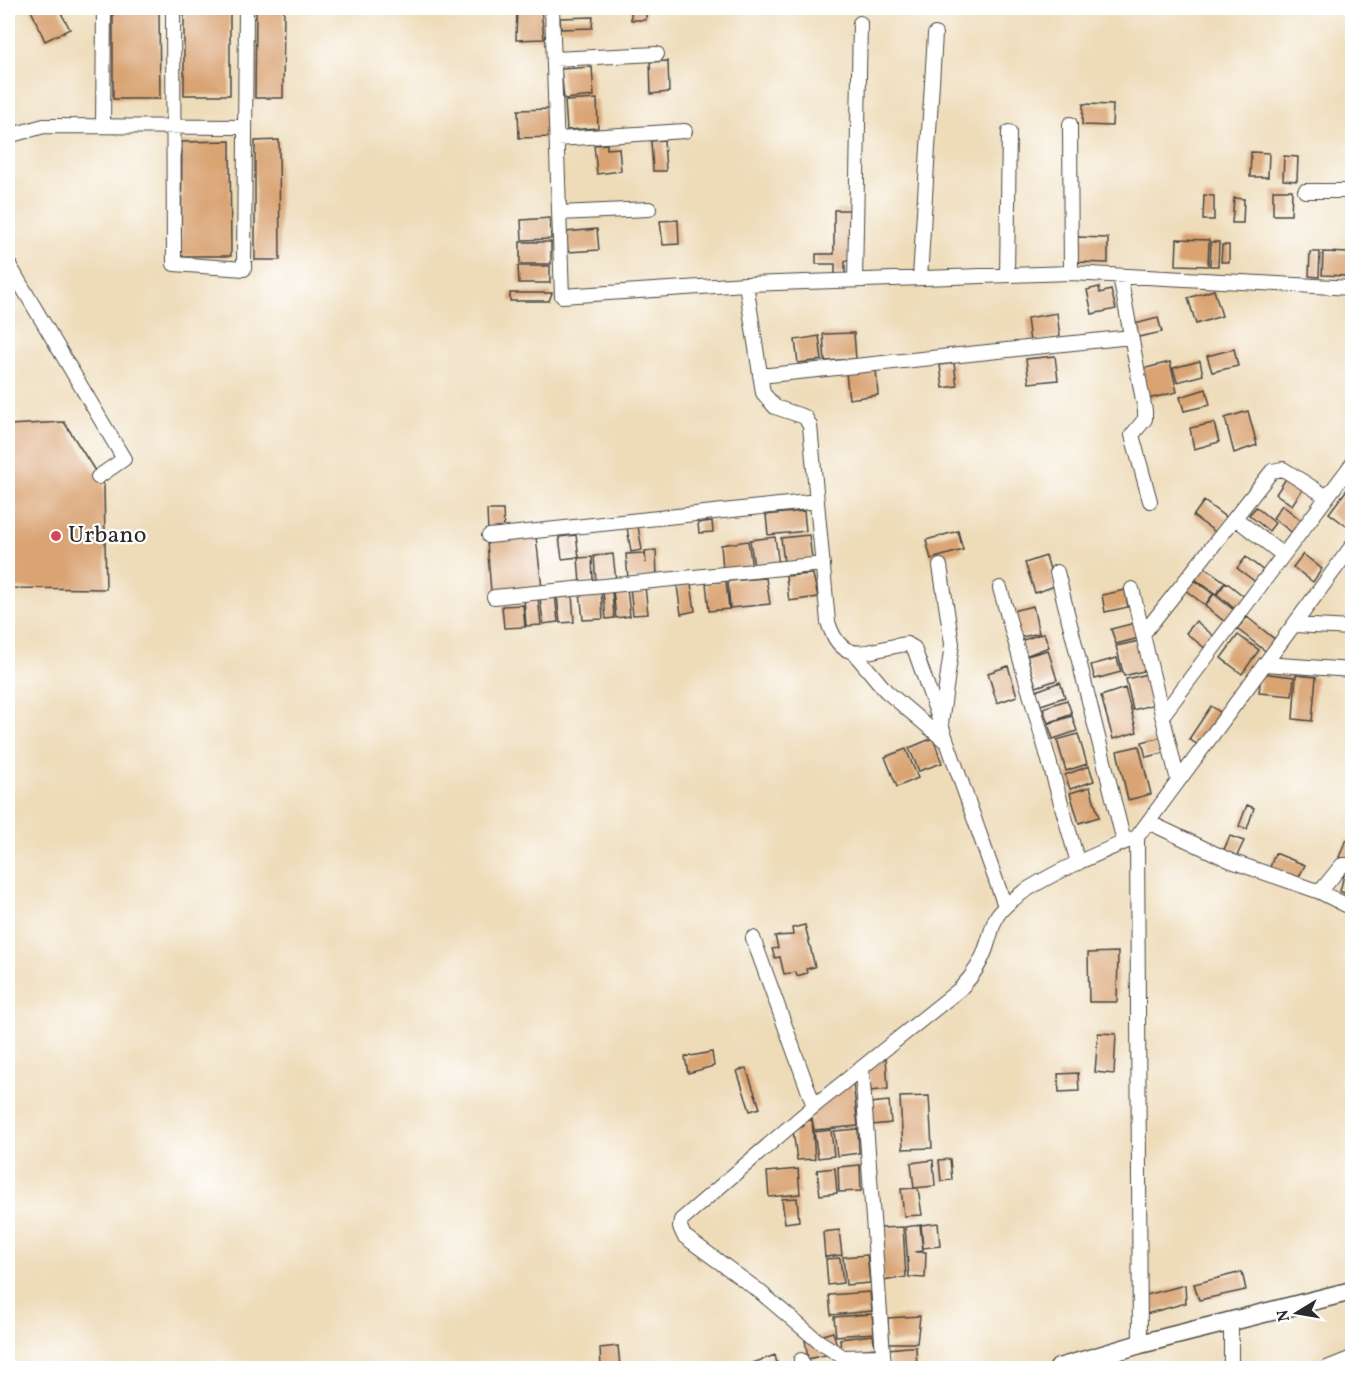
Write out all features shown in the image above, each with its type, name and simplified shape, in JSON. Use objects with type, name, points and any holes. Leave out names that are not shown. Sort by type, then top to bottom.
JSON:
[{"type":"main road","points":[[1059,1368],[1140,1344],[1353,1291]]},
{"type":"street","points":[[103,125],[104,8]]},
{"type":"street","points":[[173,8],[174,264],[244,269],[246,8]]},
{"type":"street","points":[[552,8],[562,296],[746,284],[1071,273],[1353,288]]},
{"type":"street","points":[[855,280],[860,23]]},
{"type":"street","points":[[920,278],[936,34]]},
{"type":"street","points":[[554,59],[657,54]]},
{"type":"street","points":[[1070,124],[1071,273]]},
{"type":"street","points":[[8,136],[44,126],[244,127]]},
{"type":"street","points":[[557,139],[685,131]]},
{"type":"street","points":[[1007,275],[1009,132]]},
{"type":"street","points":[[1305,191],[1353,191]]},
{"type":"street","points":[[559,213],[649,209]]},
{"type":"street","points":[[8,263],[124,459],[98,477]]},
{"type":"street","points":[[1120,276],[1145,419],[1135,429],[1132,442],[1150,501]]},
{"type":"street","points":[[746,284],[763,393],[769,403],[805,417],[808,422],[828,622],[832,636],[846,651],[855,654],[901,645],[912,646],[1005,906]]},
{"type":"street","points":[[760,376],[1131,337]]},
{"type":"street","points":[[1162,716],[1353,464]]},
{"type":"street","points":[[1143,634],[1267,475],[1277,468],[1290,473],[1327,497]]},
{"type":"street","points":[[489,536],[817,501]]},
{"type":"street","points":[[1235,518],[1283,555]]},
{"type":"street","points":[[879,1368],[878,1356],[843,1357],[818,1341],[759,1291],[681,1232],[681,1220],[684,1215],[814,1106],[862,1070],[969,980],[986,951],[996,917],[1005,906],[1057,872],[1130,840],[1148,822],[1353,546]]},
{"type":"street","points":[[494,597],[823,564]]},
{"type":"street","points":[[940,566],[952,644],[941,725]]},
{"type":"street","points":[[1057,572],[1130,840],[1140,1344]]},
{"type":"street","points":[[1000,588],[1078,862]]},
{"type":"street","points":[[1132,589],[1178,781]]},
{"type":"street","points":[[1294,625],[1353,628]]},
{"type":"street","points":[[855,654],[885,691],[947,743]]},
{"type":"street","points":[[1264,664],[1353,670]]},
{"type":"street","points":[[1148,822],[1231,861],[1320,892],[1353,908]]},
{"type":"street","points":[[1320,892],[1342,865],[1353,865]]},
{"type":"street","points":[[753,938],[814,1106]]},
{"type":"street","points":[[862,1070],[884,1368]]},
{"type":"street","points":[[1231,1321],[1231,1368]]},
{"type":"street","points":[[1327,1368],[1353,1358]]},
{"type":"building","points":[[30,8],[58,8],[70,29],[45,41]]},
{"type":"building","points":[[113,8],[159,8],[160,99],[113,99]]},
{"type":"building","points":[[184,8],[230,8],[230,95],[184,95]]},
{"type":"building","points":[[256,8],[284,8],[283,98],[255,98]]},
{"type":"building","points":[[517,8],[541,8],[544,39],[516,40]]},
{"type":"building","points":[[631,8],[646,8],[646,20],[631,20]]},
{"type":"building","points":[[593,17],[592,28],[561,29],[560,18]]},
{"type":"building","points":[[668,61],[669,92],[651,94],[650,62]]},
{"type":"building","points":[[592,67],[594,96],[564,99],[561,69]]},
{"type":"building","points":[[597,99],[598,128],[567,130],[565,101]]},
{"type":"building","points":[[1083,104],[1113,105],[1112,126],[1082,125]]},
{"type":"building","points":[[550,109],[551,137],[519,138],[518,110]]},
{"type":"building","points":[[279,140],[280,260],[255,260],[255,141]]},
{"type":"building","points":[[664,140],[666,171],[653,171],[651,141]]},
{"type":"building","points":[[230,141],[231,256],[181,256],[182,142]]},
{"type":"building","points":[[607,144],[607,149],[619,148],[621,171],[597,174],[594,145]]},
{"type":"building","points":[[1251,152],[1269,153],[1268,177],[1250,177]]},
{"type":"building","points":[[1284,156],[1298,157],[1297,181],[1283,180]]},
{"type":"building","points":[[1273,190],[1292,190],[1291,215],[1273,215]]},
{"type":"building","points":[[1204,195],[1214,196],[1214,220],[1203,220]]},
{"type":"building","points":[[1234,198],[1244,199],[1243,223],[1232,223]]},
{"type":"building","points":[[834,210],[852,210],[853,261],[845,261],[845,274],[835,274],[835,264],[816,264],[816,254],[834,254]]},
{"type":"building","points":[[550,218],[551,239],[522,240],[521,220]]},
{"type":"building","points":[[678,220],[679,244],[663,245],[660,221]]},
{"type":"building","points":[[597,229],[599,250],[568,252],[566,232]]},
{"type":"building","points":[[1077,237],[1108,238],[1108,263],[1076,262]]},
{"type":"building","points":[[1177,239],[1209,240],[1208,266],[1176,265]]},
{"type":"building","points":[[520,242],[551,242],[551,264],[520,264]]},
{"type":"building","points":[[1211,242],[1219,242],[1218,266],[1210,266]]},
{"type":"building","points":[[1222,245],[1229,245],[1229,262],[1221,262]]},
{"type":"building","points":[[1310,252],[1320,252],[1319,277],[1309,276]]},
{"type":"building","points":[[1323,252],[1349,253],[1348,276],[1322,275]]},
{"type":"building","points":[[518,266],[550,266],[550,283],[519,283]]},
{"type":"building","points":[[1099,287],[1100,293],[1111,290],[1116,309],[1092,314],[1087,290]]},
{"type":"building","points":[[1214,290],[1222,316],[1196,324],[1188,298]]},
{"type":"building","points":[[510,293],[552,293],[549,301],[510,301]]},
{"type":"building","points":[[1057,313],[1060,337],[1030,342],[1027,318]]},
{"type":"building","points":[[1158,318],[1162,332],[1134,338],[1131,325]]},
{"type":"building","points":[[854,333],[856,359],[825,361],[823,334]]},
{"type":"building","points":[[819,336],[822,360],[798,363],[795,340]]},
{"type":"building","points":[[1234,349],[1238,366],[1212,372],[1207,356]]},
{"type":"building","points":[[1055,356],[1058,380],[1029,383],[1026,359]]},
{"type":"building","points":[[1200,361],[1203,375],[1177,382],[1173,368]]},
{"type":"building","points":[[1170,362],[1177,392],[1148,399],[1142,369]]},
{"type":"building","points":[[954,363],[957,386],[943,388],[940,365]]},
{"type":"building","points":[[876,369],[878,395],[849,399],[846,373]]},
{"type":"building","points":[[1206,389],[1210,405],[1184,411],[1180,397]]},
{"type":"building","points":[[1248,411],[1257,445],[1234,453],[1225,418]]},
{"type":"building","name":"Urbano","points":[[64,422],[104,485],[106,589],[8,588],[8,425]]},
{"type":"building","points":[[1214,423],[1219,442],[1194,449],[1190,428]]},
{"type":"building","points":[[1287,477],[1304,487],[1292,505],[1276,494]]},
{"type":"building","points":[[1349,487],[1352,490],[1352,523],[1349,528],[1329,513]]},
{"type":"building","points":[[1204,501],[1228,519],[1217,533],[1193,516]]},
{"type":"building","points":[[1282,505],[1303,522],[1294,534],[1273,518]]},
{"type":"building","points":[[1256,507],[1275,523],[1269,531],[1249,515]]},
{"type":"building","points":[[487,510],[503,510],[504,531],[488,532]]},
{"type":"building","points":[[804,511],[806,531],[768,535],[766,515]]},
{"type":"building","points":[[712,521],[713,532],[699,533],[698,523]]},
{"type":"building","points":[[638,526],[642,550],[631,552],[627,527]]},
{"type":"building","points":[[958,531],[963,550],[931,559],[926,540]]},
{"type":"building","points":[[576,535],[579,557],[562,559],[559,537]]},
{"type":"building","points":[[809,535],[812,559],[784,562],[781,538]]},
{"type":"building","points":[[536,537],[542,588],[491,592],[487,542]]},
{"type":"building","points":[[775,537],[779,565],[754,567],[750,540]]},
{"type":"building","points":[[748,541],[752,568],[723,570],[721,545]]},
{"type":"building","points":[[656,550],[657,577],[628,579],[626,554],[644,553],[646,563],[645,551]]},
{"type":"building","points":[[613,554],[616,581],[596,583],[594,556]]},
{"type":"building","points":[[1303,554],[1322,569],[1313,582],[1293,567]]},
{"type":"building","points":[[1046,556],[1055,586],[1035,593],[1025,563]]},
{"type":"building","points":[[592,557],[593,582],[580,583],[578,558]]},
{"type":"building","points":[[1246,557],[1265,572],[1257,583],[1237,568]]},
{"type":"building","points":[[1203,566],[1225,582],[1216,594],[1195,579]]},
{"type":"building","points":[[813,574],[818,597],[789,601],[786,576]]},
{"type":"building","points":[[766,578],[770,604],[730,608],[728,581]]},
{"type":"building","points":[[1194,580],[1213,594],[1205,605],[1185,590]]},
{"type":"building","points":[[726,581],[729,609],[709,611],[706,583]]},
{"type":"building","points":[[1226,582],[1246,598],[1236,610],[1217,594]]},
{"type":"building","points":[[691,584],[695,611],[681,614],[677,586]]},
{"type":"building","points":[[645,586],[648,614],[633,615],[630,587]]},
{"type":"building","points":[[627,588],[630,616],[616,618],[613,590]]},
{"type":"building","points":[[601,590],[603,619],[583,620],[580,592]]},
{"type":"building","points":[[1125,590],[1128,607],[1105,612],[1102,595]]},
{"type":"building","points":[[612,591],[614,618],[606,619],[603,592]]},
{"type":"building","points":[[555,594],[558,622],[543,624],[540,596]]},
{"type":"building","points":[[572,594],[574,622],[560,623],[557,595]]},
{"type":"building","points":[[1214,594],[1235,611],[1225,622],[1205,606]]},
{"type":"building","points":[[538,597],[541,625],[526,626],[524,598]]},
{"type":"building","points":[[523,605],[525,627],[504,628],[502,606]]},
{"type":"building","points":[[1033,606],[1039,633],[1018,638],[1012,611]]},
{"type":"building","points":[[1247,617],[1277,641],[1268,653],[1237,629]]},
{"type":"building","points":[[1196,621],[1216,638],[1206,649],[1186,633]]},
{"type":"building","points":[[1135,623],[1139,638],[1116,644],[1111,629]]},
{"type":"building","points":[[1044,633],[1049,647],[1025,656],[1020,641]]},
{"type":"building","points":[[1238,635],[1259,650],[1242,674],[1221,658]]},
{"type":"building","points":[[1139,641],[1147,670],[1124,676],[1116,646]]},
{"type":"building","points":[[1048,650],[1057,680],[1036,687],[1027,656]]},
{"type":"building","points":[[1117,658],[1121,672],[1095,679],[1091,665]]},
{"type":"building","points":[[1008,666],[1017,696],[997,703],[988,673]]},
{"type":"building","points":[[1261,673],[1294,677],[1292,696],[1259,693]]},
{"type":"building","points":[[1147,674],[1155,704],[1133,710],[1126,679]]},
{"type":"building","points":[[1296,675],[1316,677],[1312,721],[1293,719]]},
{"type":"building","points":[[1060,682],[1065,697],[1041,705],[1036,691]]},
{"type":"building","points":[[1125,688],[1137,732],[1113,739],[1101,696]]},
{"type":"building","points":[[1067,700],[1072,714],[1048,723],[1043,708]]},
{"type":"building","points":[[1211,706],[1220,712],[1198,745],[1189,739]]},
{"type":"building","points":[[1072,716],[1077,731],[1053,739],[1048,724]]},
{"type":"building","points":[[1078,734],[1087,764],[1066,771],[1057,740]]},
{"type":"building","points":[[1166,736],[1169,752],[1146,757],[1142,742]]},
{"type":"building","points":[[933,738],[942,763],[919,771],[909,748]]},
{"type":"building","points":[[1139,746],[1151,794],[1128,800],[1117,751]]},
{"type":"building","points":[[906,749],[918,778],[897,787],[885,757]]},
{"type":"building","points":[[1089,766],[1094,781],[1070,789],[1065,775]]},
{"type":"building","points":[[1090,787],[1099,817],[1079,823],[1070,793]]},
{"type":"building","points":[[1247,805],[1254,808],[1247,829],[1239,826]]},
{"type":"building","points":[[1230,836],[1244,841],[1235,860],[1222,854]]},
{"type":"building","points":[[1346,840],[1352,842],[1352,862],[1339,857]]},
{"type":"building","points":[[1275,853],[1305,865],[1297,881],[1269,870]]},
{"type":"building","points":[[1345,871],[1352,874],[1352,897],[1340,891]]},
{"type":"building","points":[[805,925],[815,967],[806,969],[807,973],[797,976],[796,972],[784,974],[780,957],[775,958],[772,949],[778,948],[775,936],[793,935],[792,928]]},
{"type":"building","points":[[1118,952],[1117,1002],[1089,1002],[1088,953]]},
{"type":"building","points":[[1098,1033],[1116,1034],[1114,1074],[1095,1072]]},
{"type":"building","points":[[712,1052],[714,1066],[688,1073],[685,1057]]},
{"type":"building","points":[[886,1057],[888,1089],[871,1091],[868,1070]]},
{"type":"building","points":[[746,1068],[760,1108],[750,1111],[737,1071]]},
{"type":"building","points":[[1078,1073],[1079,1091],[1059,1092],[1058,1074]]},
{"type":"building","points":[[853,1083],[858,1126],[814,1130],[811,1113]]},
{"type":"building","points":[[929,1096],[932,1148],[903,1149],[900,1097]]},
{"type":"building","points":[[889,1101],[891,1123],[872,1125],[870,1103]]},
{"type":"building","points":[[812,1120],[815,1159],[797,1160],[793,1130],[804,1126],[804,1121]]},
{"type":"building","points":[[858,1129],[859,1153],[837,1156],[834,1131]]},
{"type":"building","points":[[831,1130],[834,1156],[818,1158],[814,1132]]},
{"type":"building","points":[[950,1159],[952,1180],[941,1181],[939,1160]]},
{"type":"building","points":[[933,1160],[935,1186],[914,1188],[911,1163]]},
{"type":"building","points":[[860,1165],[861,1191],[839,1192],[838,1167]]},
{"type":"building","points":[[835,1168],[837,1193],[820,1195],[817,1170]]},
{"type":"building","points":[[798,1169],[800,1194],[769,1197],[767,1172]]},
{"type":"building","points":[[918,1188],[922,1215],[904,1216],[901,1189]]},
{"type":"building","points":[[797,1198],[799,1221],[785,1223],[782,1199]]},
{"type":"building","points":[[938,1223],[940,1246],[923,1248],[921,1225]]},
{"type":"building","points":[[920,1225],[923,1251],[915,1252],[926,1252],[925,1278],[909,1277],[905,1227]]},
{"type":"building","points":[[903,1227],[906,1277],[883,1281],[880,1228]]},
{"type":"building","points":[[839,1230],[842,1255],[825,1257],[823,1232]]},
{"type":"building","points":[[867,1255],[870,1283],[846,1285],[843,1257]]},
{"type":"building","points":[[840,1258],[843,1283],[828,1285],[826,1259]]},
{"type":"building","points":[[1242,1272],[1246,1290],[1199,1300],[1194,1284]]},
{"type":"building","points":[[1185,1285],[1186,1303],[1146,1314],[1146,1295]]},
{"type":"building","points":[[870,1292],[872,1311],[831,1315],[829,1295]]},
{"type":"building","points":[[872,1314],[874,1333],[836,1336],[834,1317]]},
{"type":"building","points":[[920,1316],[917,1343],[889,1343],[888,1318]]},
{"type":"building","points":[[833,1332],[839,1352],[808,1359],[805,1340]]},
{"type":"building","points":[[873,1335],[875,1348],[841,1352],[840,1339]]},
{"type":"building","points":[[618,1346],[620,1366],[601,1367],[600,1348]]},
{"type":"building","points":[[916,1347],[917,1368],[890,1368],[889,1349]]},
{"type":"building","points":[[775,1355],[778,1368],[751,1368],[750,1364]]},
{"type":"place","name":"Urbano","points":[[56,536]]}]
